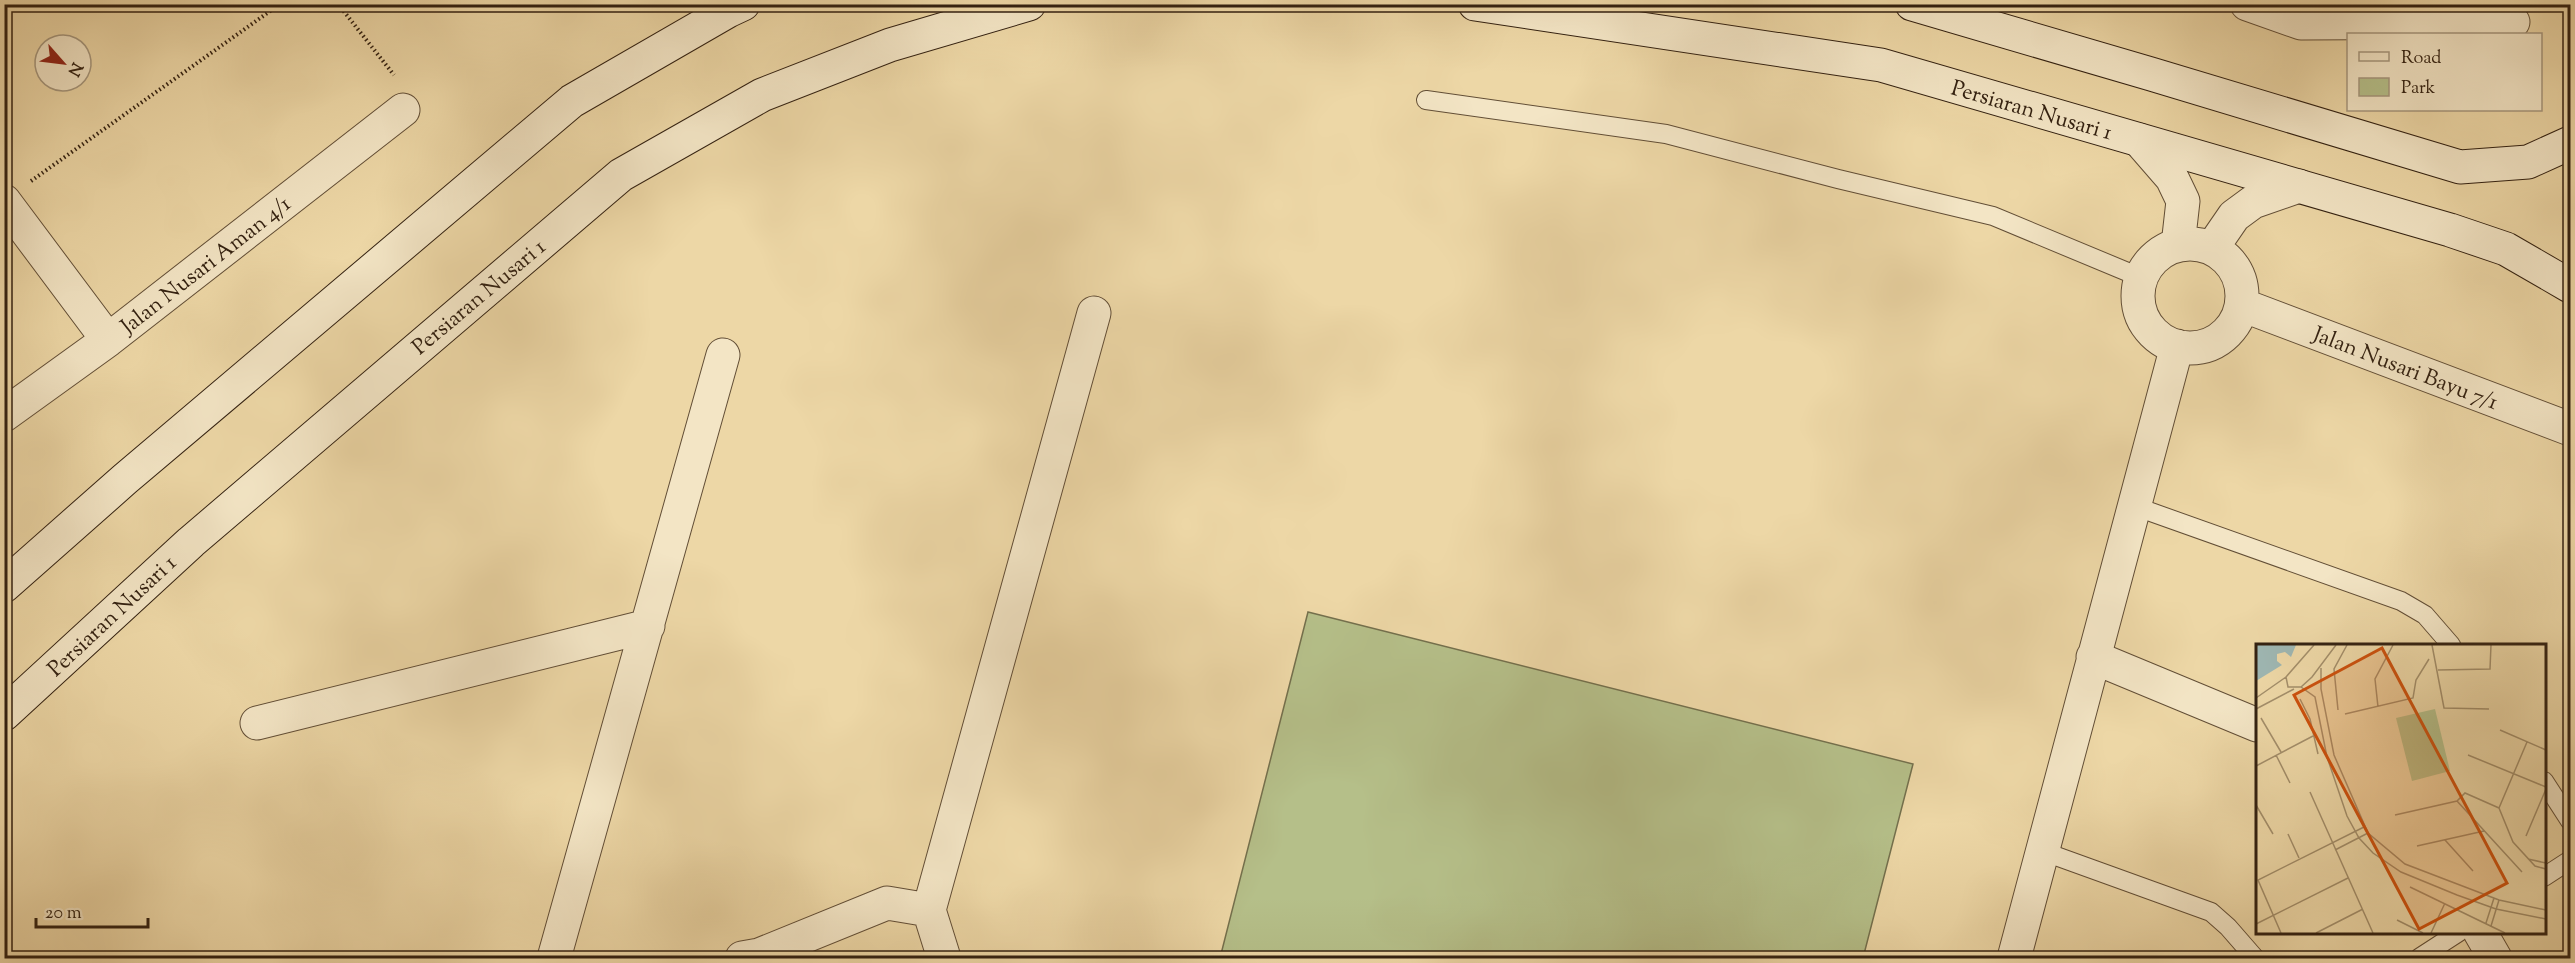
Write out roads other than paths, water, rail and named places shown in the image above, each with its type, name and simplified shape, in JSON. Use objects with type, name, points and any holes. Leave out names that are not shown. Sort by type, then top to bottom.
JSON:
[{"type":"street","points":[[4,586],[125,479],[572,101],[743,4]]},
{"type":"street","name":"Persiaran Nusari 1","points":[[4,714],[191,542],[621,176],[762,94],[890,45],[1029,4]]},
{"type":"street","name":"Persiaran Nusari 1","points":[[1474,4],[1881,65],[2450,230],[2506,249],[2571,286]]},
{"type":"street","points":[[1912,4],[2460,167],[2528,162],[2571,143]]},
{"type":"street","points":[[2247,4],[2301,23],[2513,22]]},
{"type":"street","name":"Jalan Nusari Aman 4/1","points":[[4,415],[108,340],[402,110]]},
{"type":"street","points":[[2139,140],[2172,178],[2182,201],[2178,245]]},
{"type":"street","points":[[2212,248],[2234,216],[2253,202],[2299,186]]},
{"type":"street","points":[[14,194],[108,340]]},
{"type":"street","points":[[2196,243],[2212,248],[2226,258],[2236,272],[2242,288],[2242,305],[2235,321],[2225,334],[2210,344],[2194,348],[2177,346],[2161,339],[2149,327],[2141,312],[2139,296],[2142,278],[2149,265],[2163,252],[2178,245],[2196,243]]},
{"type":"street","name":"Jalan Nusari Bayu 7/1","points":[[2242,305],[2571,429]]},
{"type":"street","points":[[944,958],[929,910],[1094,313]]},
{"type":"street","points":[[2014,958],[2177,346]]},
{"type":"street","points":[[554,958],[723,355]]},
{"type":"street","points":[[256,723],[648,626]]},
{"type":"street","points":[[2093,657],[2256,725]]},
{"type":"street","points":[[742,958],[759,955],[887,903],[929,910]]},
{"type":"street","points":[[2481,933],[2495,958]]},
{"type":"lane","points":[[1426,100],[1666,134],[1838,179],[1993,216],[2142,278]]},
{"type":"lane","points":[[2134,506],[2401,601],[2425,615],[2450,644]]},
{"type":"lane","points":[[2545,782],[2571,820]]},
{"type":"lane","points":[[2042,851],[2211,912],[2228,927],[2255,958]]},
{"type":"lane","points":[[2545,876],[2571,860]]},
{"type":"lane","points":[[2419,958],[2456,933]]}]
